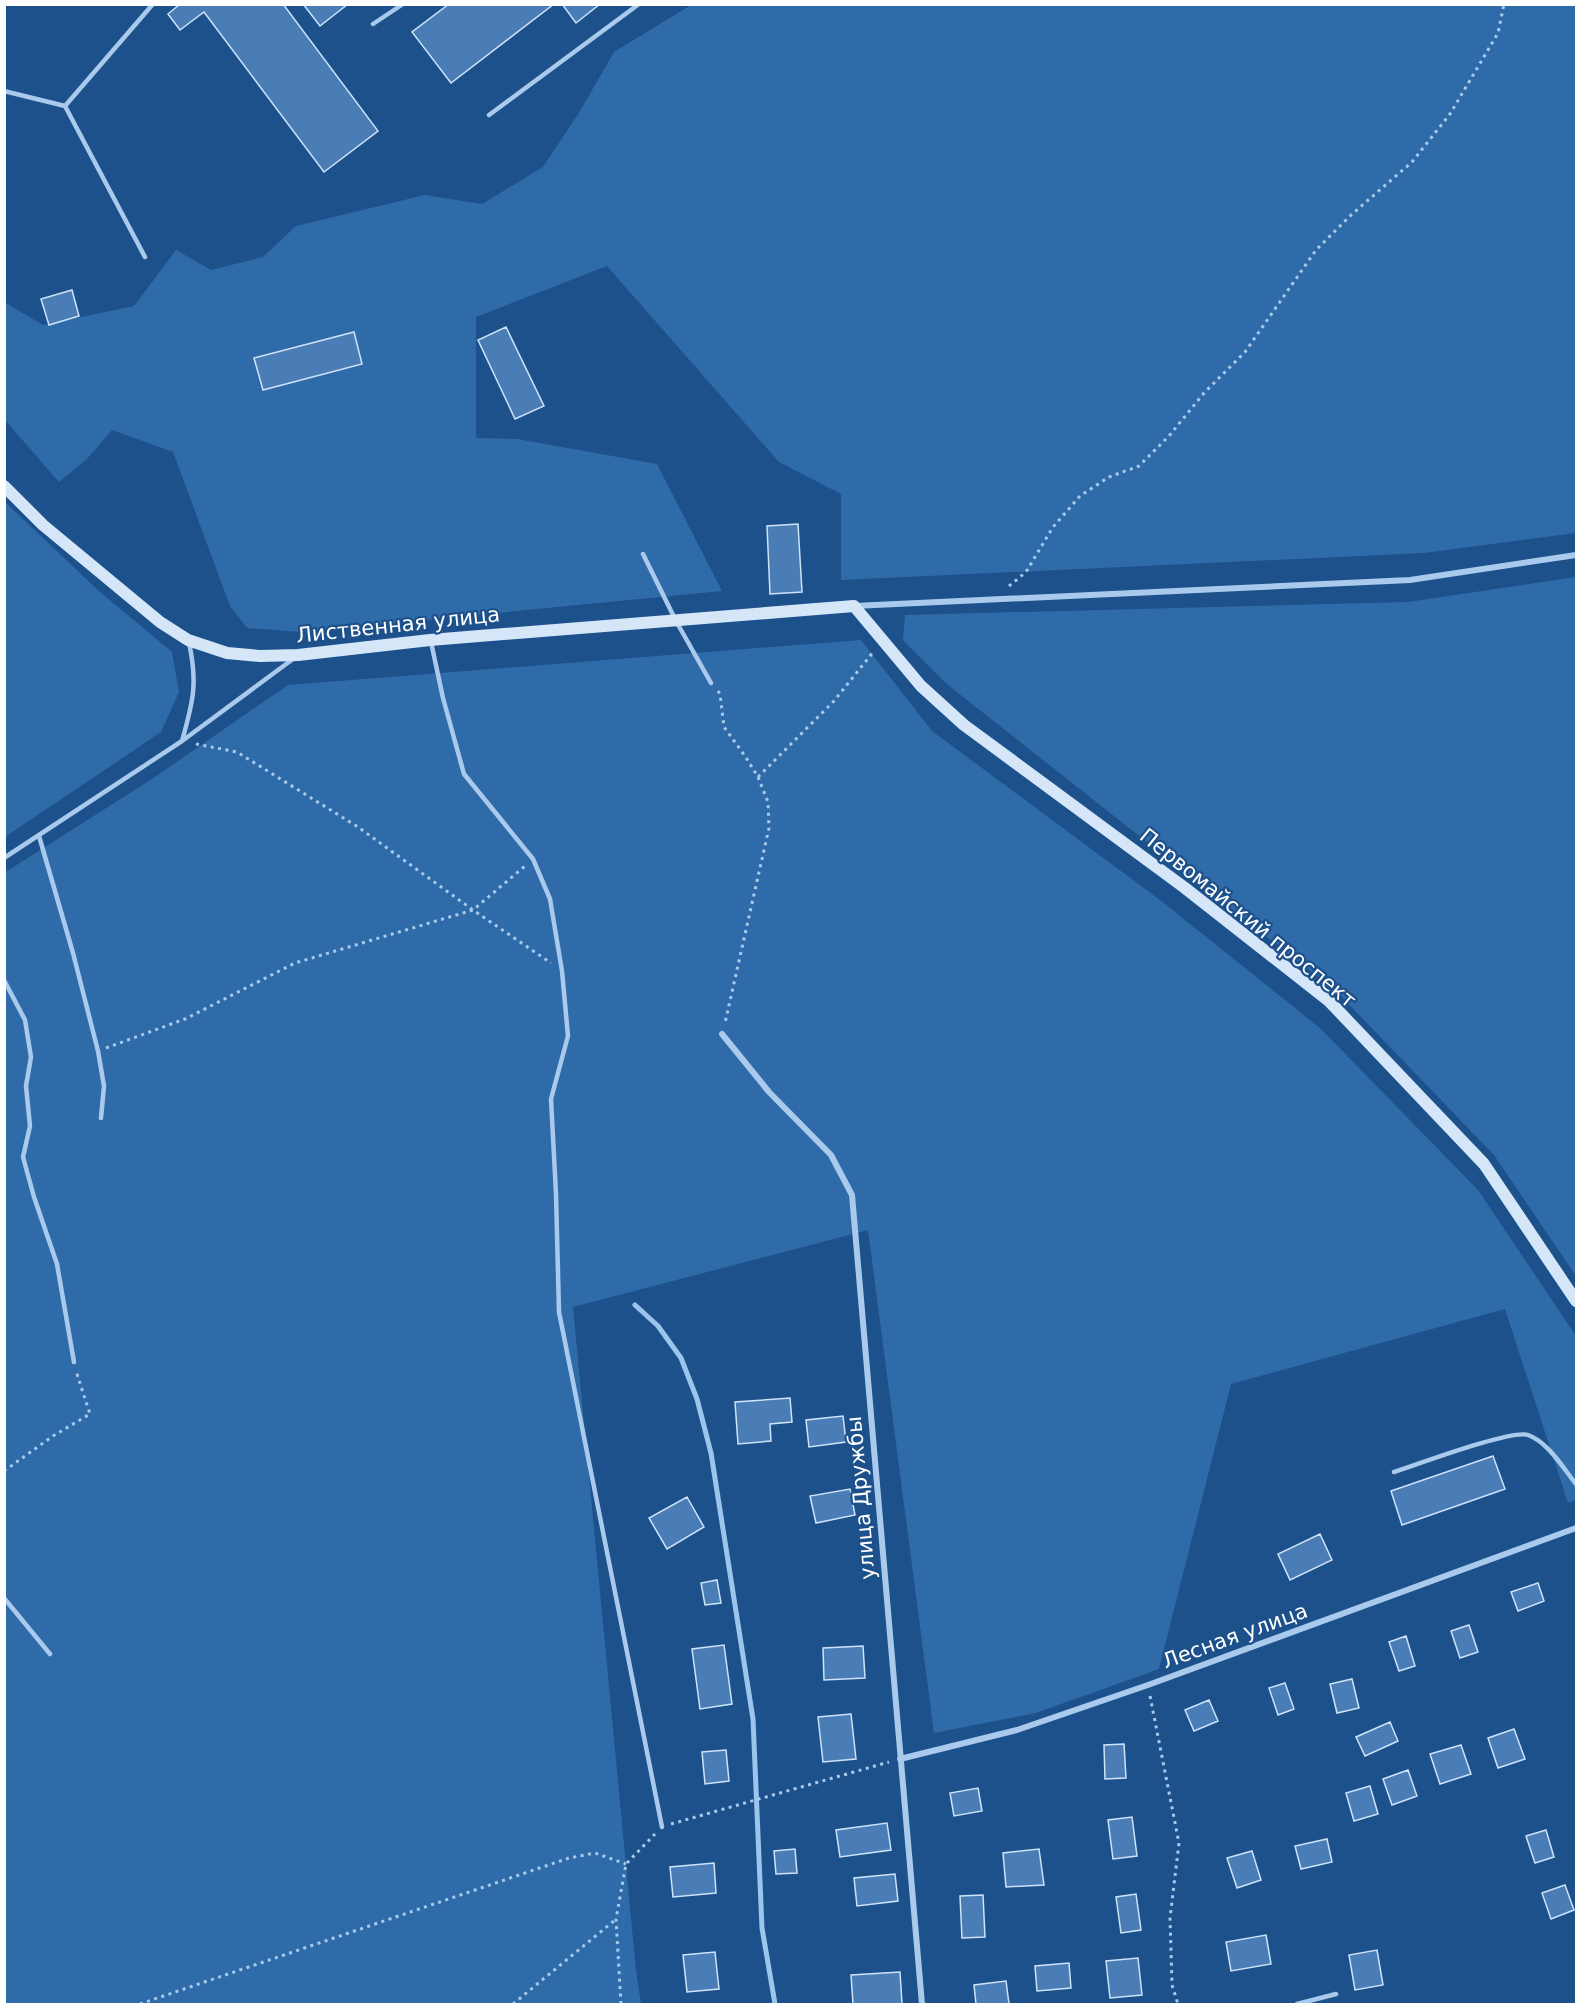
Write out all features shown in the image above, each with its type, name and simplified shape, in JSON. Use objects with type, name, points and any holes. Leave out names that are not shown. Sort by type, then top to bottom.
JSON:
[{"type":"street","name":"Лиственная улица","points":[[4,486],[43,525],[160,622],[188,640],[227,653],[260,656],[298,655],[430,640],[854,606]]},
{"type":"street","points":[[854,606],[1410,580],[1576,555]]},
{"type":"street","name":"Первомайский проспект","points":[[854,606],[921,686],[964,725],[1185,888],[1329,1001],[1484,1164],[1576,1301]]},
{"type":"street","name":"улица Дружбы","points":[[722,1034],[769,1092],[831,1155],[852,1195],[922,2004]]},
{"type":"street","name":"Лесная улица","points":[[900,1759],[1017,1730],[1148,1685],[1576,1528]]},
{"type":"lane","points":[[65,106],[153,4]]},
{"type":"lane","points":[[373,24],[403,4]]},
{"type":"lane","points":[[489,115],[639,4]]},
{"type":"lane","points":[[4,91],[65,106],[145,257]]},
{"type":"lane","points":[[642,554],[711,683]]},
{"type":"lane","points":[[182,741],[193,702],[194,667],[188,640]]},
{"type":"lane","points":[[430,640],[442,698],[464,774],[533,859],[550,899],[562,971],[568,1036],[551,1099],[559,1312],[662,1827]]},
{"type":"lane","points":[[4,858],[182,741],[298,655]]},
{"type":"lane","points":[[39,836],[73,953],[98,1051],[104,1086],[101,1118]]},
{"type":"lane","points":[[4,980],[25,1020],[31,1057],[26,1086],[30,1126],[23,1157],[57,1264],[74,1362]]},
{"type":"lane","points":[[1394,1472],[1505,1436],[1527,1434],[1544,1445],[1576,1484]]},
{"type":"lane","points":[[4,1598],[50,1654]]},
{"type":"lane","points":[[1297,2004],[1335,1994]]},
{"type":"path","points":[[1005,591],[1026,572],[1053,527],[1080,495],[1109,477],[1139,466],[1169,436],[1204,393],[1245,352],[1316,250],[1351,215],[1412,162],[1450,114],[1498,33],[1503,4]]},
{"type":"path","points":[[758,777],[834,701],[882,640]]},
{"type":"path","points":[[711,683],[720,694],[724,727],[758,777],[768,802],[769,828],[722,1034]]},
{"type":"path","points":[[182,741],[237,753],[358,827],[562,971]]},
{"type":"path","points":[[98,1051],[185,1019],[295,963],[473,910],[533,859]]},
{"type":"path","points":[[4,1471],[53,1436],[90,1414],[74,1362]]},
{"type":"path","points":[[1148,1685],[1179,1843],[1170,1918],[1172,1985],[1178,2004]]},
{"type":"path","points":[[621,2004],[616,1919],[626,1864],[662,1827],[900,1759]]},
{"type":"path","points":[[140,2004],[569,1858],[595,1853],[626,1864]]},
{"type":"path","points":[[513,2004],[616,1919]]},
{"type":"shaded area","points":[[691,5],[1576,5],[1576,533],[1424,553],[841,580],[841,494],[779,462],[607,266],[476,317],[476,438],[517,439],[657,464],[722,591],[301,632],[247,628],[230,606],[173,452],[112,430],[86,460],[59,482],[5,420],[4,302],[43,325],[134,306],[176,250],[211,270],[263,257],[296,226],[425,195],[482,204],[543,167],[580,111],[614,52]]},
{"type":"shaded area","points":[[5,502],[100,592],[172,652],[179,692],[161,732],[5,837]]},
{"type":"shaded area","points":[[1576,577],[1576,1276],[1494,1155],[1337,992],[948,685],[903,640],[905,615],[1408,602]]},
{"type":"shaded area","points":[[861,640],[932,731],[1160,900],[1320,1028],[1478,1190],[1576,1336],[1576,1500],[1568,1503],[1505,1309],[1231,1384],[1159,1669],[1036,1713],[934,1733],[868,1230],[573,1307],[641,2004],[5,2004],[4,873],[152,779],[288,685]]},
{"type":"building","points":[[180,4],[283,4],[378,131],[324,172],[204,12],[180,30],[168,14]]},
{"type":"building","points":[[303,4],[348,4],[320,26]]},
{"type":"building","points":[[449,4],[554,4],[451,83],[412,32]]},
{"type":"building","points":[[562,4],[600,4],[576,23]]},
{"type":"building","points":[[72,290],[79,316],[49,325],[41,299]]},
{"type":"building","points":[[506,327],[544,406],[515,419],[478,340]]},
{"type":"building","points":[[354,332],[362,364],[263,390],[254,358]]},
{"type":"building","points":[[798,524],[802,592],[770,594],[767,526]]},
{"type":"building","points":[[790,1398],[792,1422],[770,1424],[771,1441],[738,1444],[735,1402]]},
{"type":"building","points":[[843,1416],[846,1442],[809,1447],[806,1420]]},
{"type":"building","points":[[1493,1456],[1505,1489],[1402,1525],[1391,1491]]},
{"type":"building","points":[[850,1489],[855,1515],[816,1523],[810,1496]]},
{"type":"building","points":[[687,1497],[704,1527],[667,1549],[649,1518]]},
{"type":"building","points":[[1320,1534],[1332,1560],[1290,1580],[1278,1554]]},
{"type":"building","points":[[717,1580],[721,1603],[705,1605],[701,1583]]},
{"type":"building","points":[[1538,1583],[1544,1601],[1518,1611],[1511,1592]]},
{"type":"building","points":[[1469,1625],[1478,1652],[1460,1658],[1451,1631]]},
{"type":"building","points":[[1406,1636],[1415,1666],[1399,1671],[1389,1642]]},
{"type":"building","points":[[724,1645],[732,1704],[700,1709],[692,1649]]},
{"type":"building","points":[[863,1646],[865,1678],[824,1680],[823,1648]]},
{"type":"building","points":[[1352,1679],[1359,1708],[1337,1713],[1330,1684]]},
{"type":"building","points":[[1285,1683],[1294,1709],[1278,1715],[1269,1688]]},
{"type":"building","points":[[1209,1700],[1218,1721],[1194,1731],[1185,1710]]},
{"type":"building","points":[[851,1714],[856,1759],[823,1762],[818,1717]]},
{"type":"building","points":[[1390,1722],[1398,1741],[1365,1756],[1356,1737]]},
{"type":"building","points":[[1514,1729],[1525,1759],[1498,1768],[1488,1738]]},
{"type":"building","points":[[1124,1744],[1126,1778],[1105,1779],[1104,1745]]},
{"type":"building","points":[[1461,1745],[1471,1774],[1440,1784],[1430,1754]]},
{"type":"building","points":[[726,1750],[729,1781],[705,1784],[702,1752]]},
{"type":"building","points":[[1408,1770],[1417,1796],[1392,1805],[1383,1779]]},
{"type":"building","points":[[1370,1786],[1378,1814],[1354,1821],[1346,1793]]},
{"type":"building","points":[[978,1788],[982,1811],[954,1816],[950,1793]]},
{"type":"building","points":[[1132,1817],[1137,1856],[1113,1859],[1108,1820]]},
{"type":"building","points":[[887,1823],[891,1850],[840,1857],[836,1830]]},
{"type":"building","points":[[1546,1830],[1554,1857],[1535,1863],[1526,1836]]},
{"type":"building","points":[[1327,1839],[1332,1862],[1301,1869],[1295,1846]]},
{"type":"building","points":[[795,1849],[797,1873],[776,1874],[774,1851]]},
{"type":"building","points":[[1039,1849],[1044,1885],[1006,1887],[1003,1853]]},
{"type":"building","points":[[1252,1851],[1261,1880],[1237,1888],[1227,1858]]},
{"type":"building","points":[[714,1863],[716,1893],[673,1897],[670,1867]]},
{"type":"building","points":[[895,1874],[898,1901],[857,1906],[854,1878]]},
{"type":"building","points":[[1565,1885],[1574,1910],[1551,1919],[1542,1893]]},
{"type":"building","points":[[1136,1894],[1141,1930],[1121,1933],[1116,1897]]},
{"type":"building","points":[[983,1895],[985,1937],[962,1938],[960,1896]]},
{"type":"building","points":[[1266,1935],[1271,1964],[1231,1971],[1226,1942]]},
{"type":"building","points":[[1377,1950],[1383,1985],[1355,1990],[1349,1955]]},
{"type":"building","points":[[715,1952],[719,1989],[687,1992],[683,1955]]},
{"type":"building","points":[[1138,1958],[1142,1995],[1110,1998],[1106,1961]]},
{"type":"building","points":[[1069,1963],[1071,1988],[1037,1991],[1035,1966]]},
{"type":"building","points":[[900,1972],[902,2004],[853,2004],[851,1975]]},
{"type":"building","points":[[1006,1981],[1009,2004],[976,2004],[974,1985]]},
{"type":"waterway","points":[[635,1305],[658,1326],[681,1358],[697,1399],[711,1453],[753,1719],[762,1928],[775,2004]]}]
